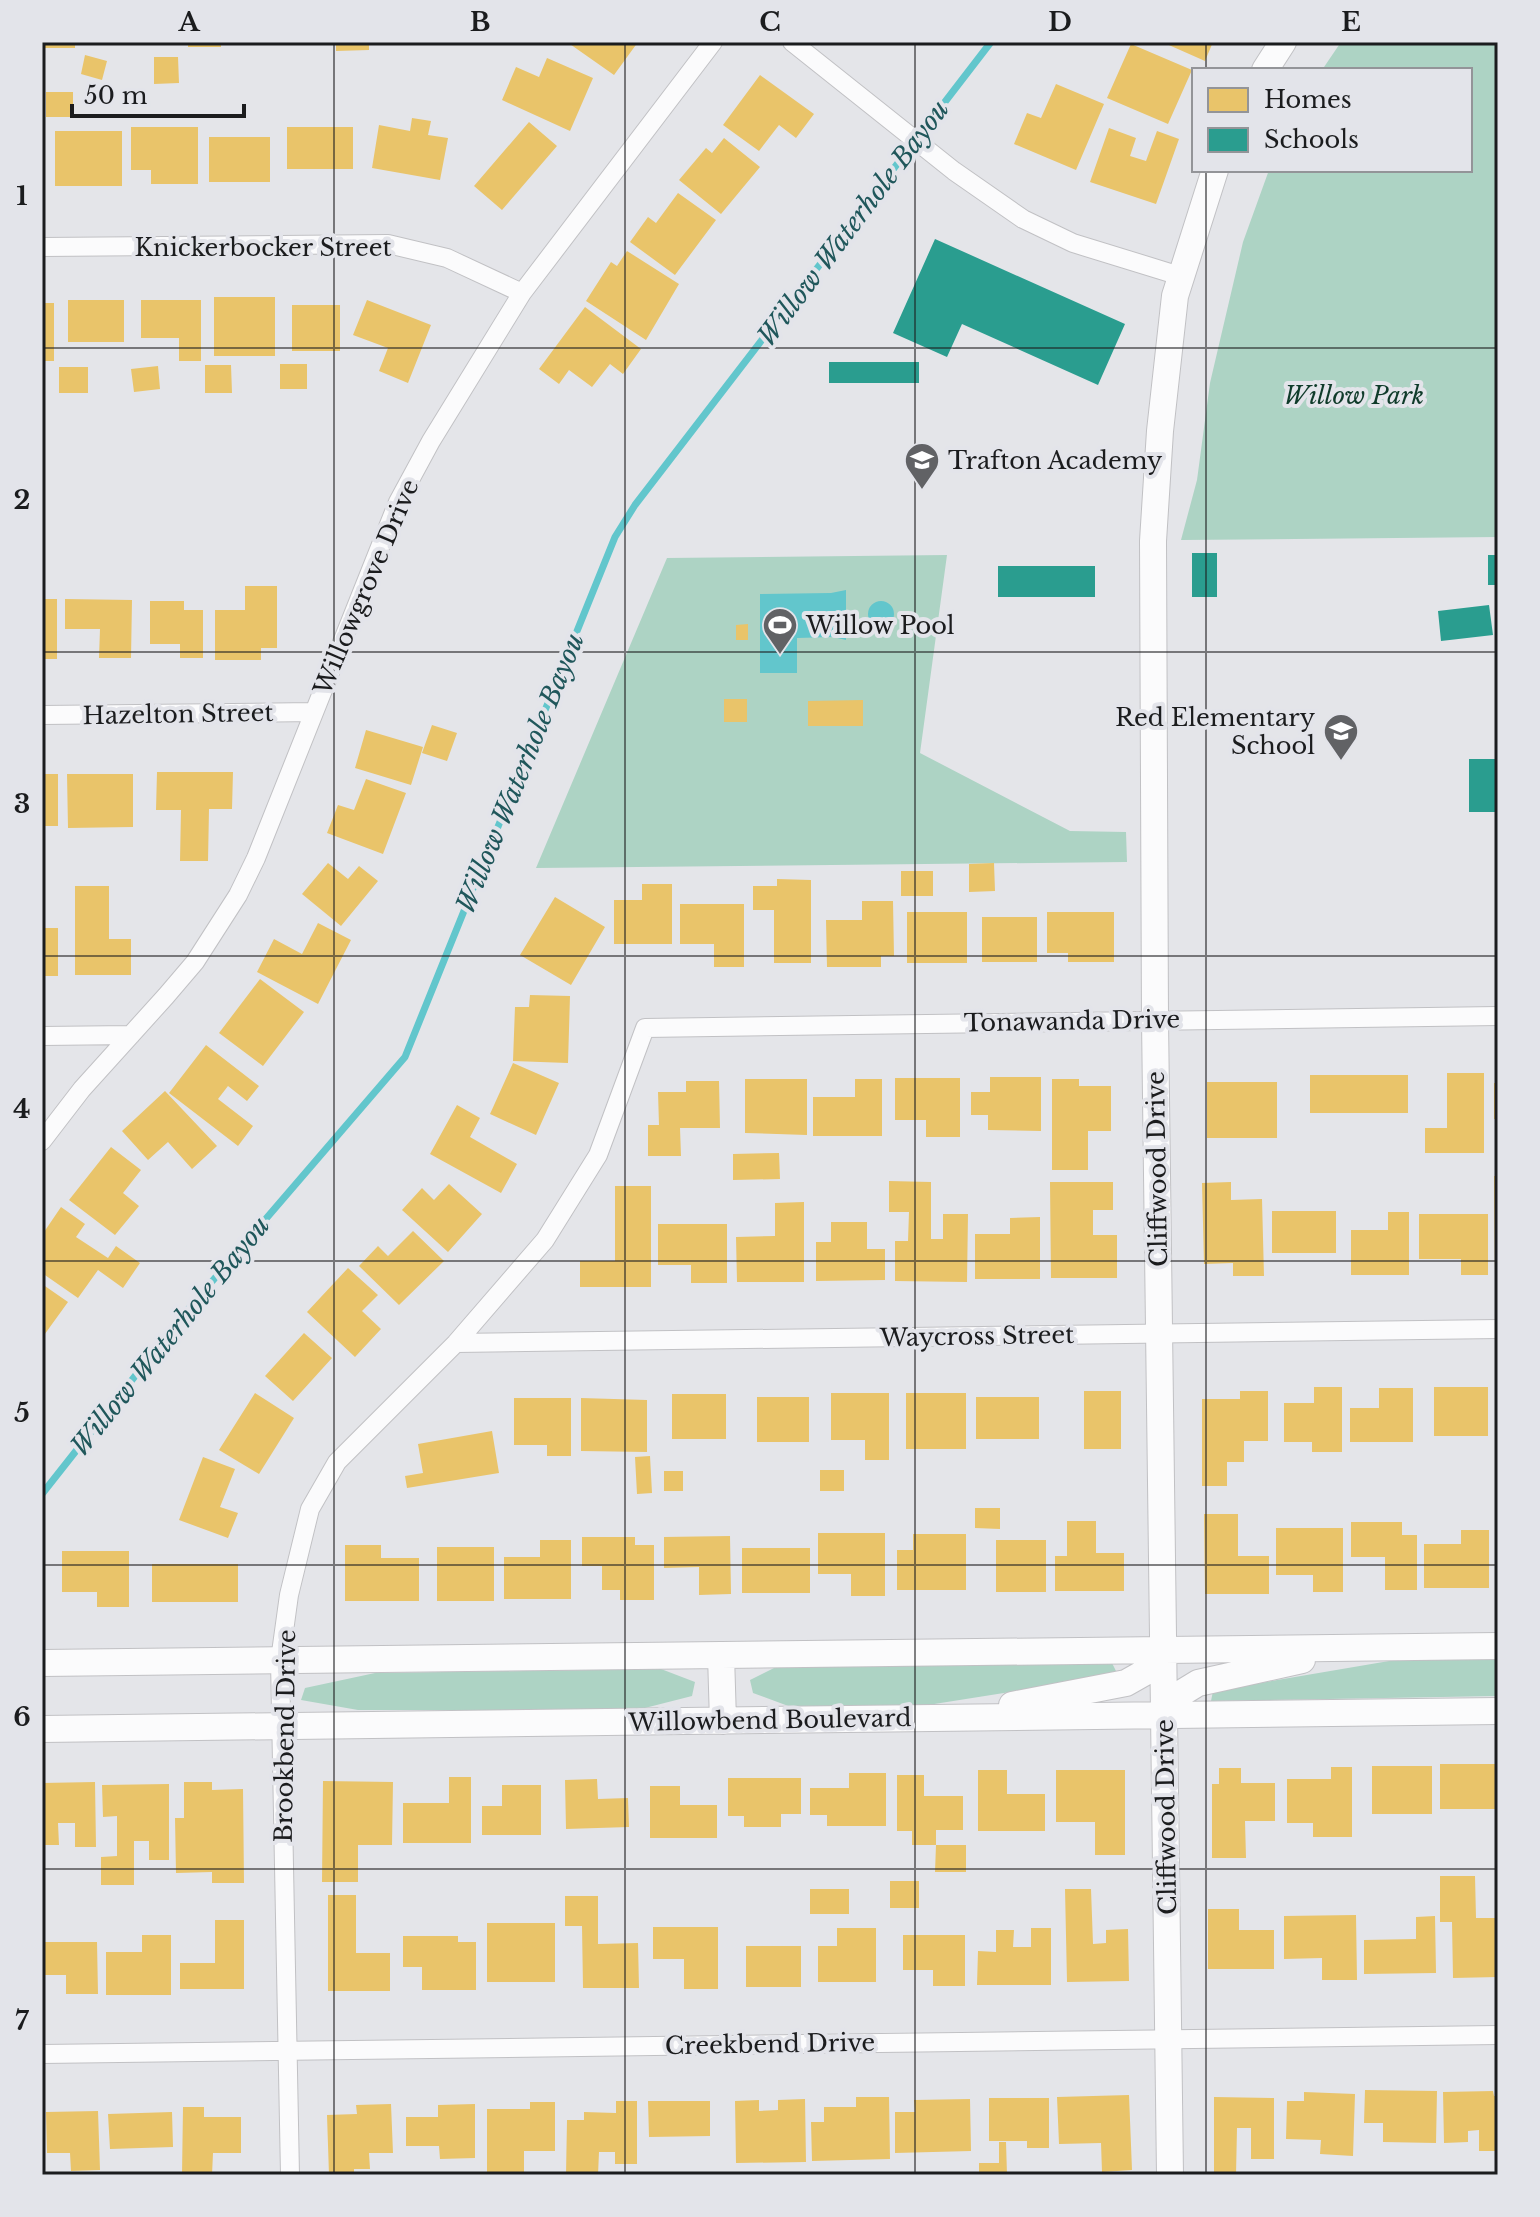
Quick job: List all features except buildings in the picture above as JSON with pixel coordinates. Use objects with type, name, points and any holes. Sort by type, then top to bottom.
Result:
[{"type":"main road","points":[[1266,68],[1283,42]]},
{"type":"main road","name":"Cliffwood Drive","points":[[1170,2175],[1155,1020],[1153,541],[1165,375],[1180,276],[1214,172]]},
{"type":"main road","points":[[42,1663],[1498,1646]]},
{"type":"main road","points":[[1165,1715],[1175,1697],[1198,1683],[1356,1648]]},
{"type":"main road","points":[[946,1718],[1126,1683],[1149,1670],[1164,1650]]},
{"type":"main road","points":[[721,1655],[723,1721]]},
{"type":"main road","name":"Willowbend Boulevard","points":[[42,1729],[1498,1711]]},
{"type":"street","name":"Willowgrove Drive","points":[[42,1141],[82,1089],[195,962],[238,895],[256,858],[398,502],[431,441],[522,293],[713,42]]},
{"type":"street","points":[[792,42],[954,171],[1023,219],[1073,243],[1180,276]]},
{"type":"street","name":"Knickerbocker Street","points":[[42,247],[388,244],[447,258],[522,293]]},
{"type":"street","name":"Hazelton Street","points":[[42,715],[314,712]]},
{"type":"street","name":"Tonawanda Drive","points":[[645,1028],[1498,1016]]},
{"type":"street","name":"Brookbend Drive","points":[[290,2175],[280,1660],[289,1595],[310,1509],[337,1462],[456,1343],[545,1240],[598,1155],[645,1028]]},
{"type":"street","points":[[42,1036],[131,1035]]},
{"type":"street","name":"Waycross Street","points":[[456,1343],[1498,1329]]},
{"type":"street","name":"Creekbend Drive","points":[[42,2054],[1498,2035]]},
{"type":"green space","name":"Willow Park","points":[[1341,42],[1498,42],[1498,537],[1181,540],[1197,480],[1210,383],[1243,242],[1268,172],[1472,172],[1472,68],[1323,68]]},
{"type":"green space","name":"Willow Pool","points":[[947,555],[920,753],[1070,831],[1126,832],[1127,862],[536,868],[667,558]]},
{"type":"green space","points":[[1498,1658],[1498,1696],[1211,1701],[1213,1691],[1395,1660]]},
{"type":"green space","points":[[1112,1663],[1118,1675],[928,1705],[791,1707],[753,1693],[750,1680],[774,1668],[810,1666]]},
{"type":"green space","points":[[661,1669],[695,1682],[692,1696],[637,1710],[358,1710],[301,1700],[305,1688],[375,1673]]},
{"type":"water","points":[[846,590],[846,640],[833,637],[797,638],[797,673],[760,673],[760,594]]},
{"type":"water","points":[[881,601],[890,605],[894,614],[890,623],[881,627],[872,623],[868,614],[872,605]]},
{"type":"waterway","name":"Willow Waterhole Bayou","points":[[42,1494],[184,1314],[405,1057],[615,537],[635,505],[991,42]]},
{"type":"place","name":"Trafton Academy","points":[[922,491]]},
{"type":"place","name":"Willow Pool","points":[[780,656]]},
{"type":"place","name":"Red Elementary School","points":[[1341,762]]}]
